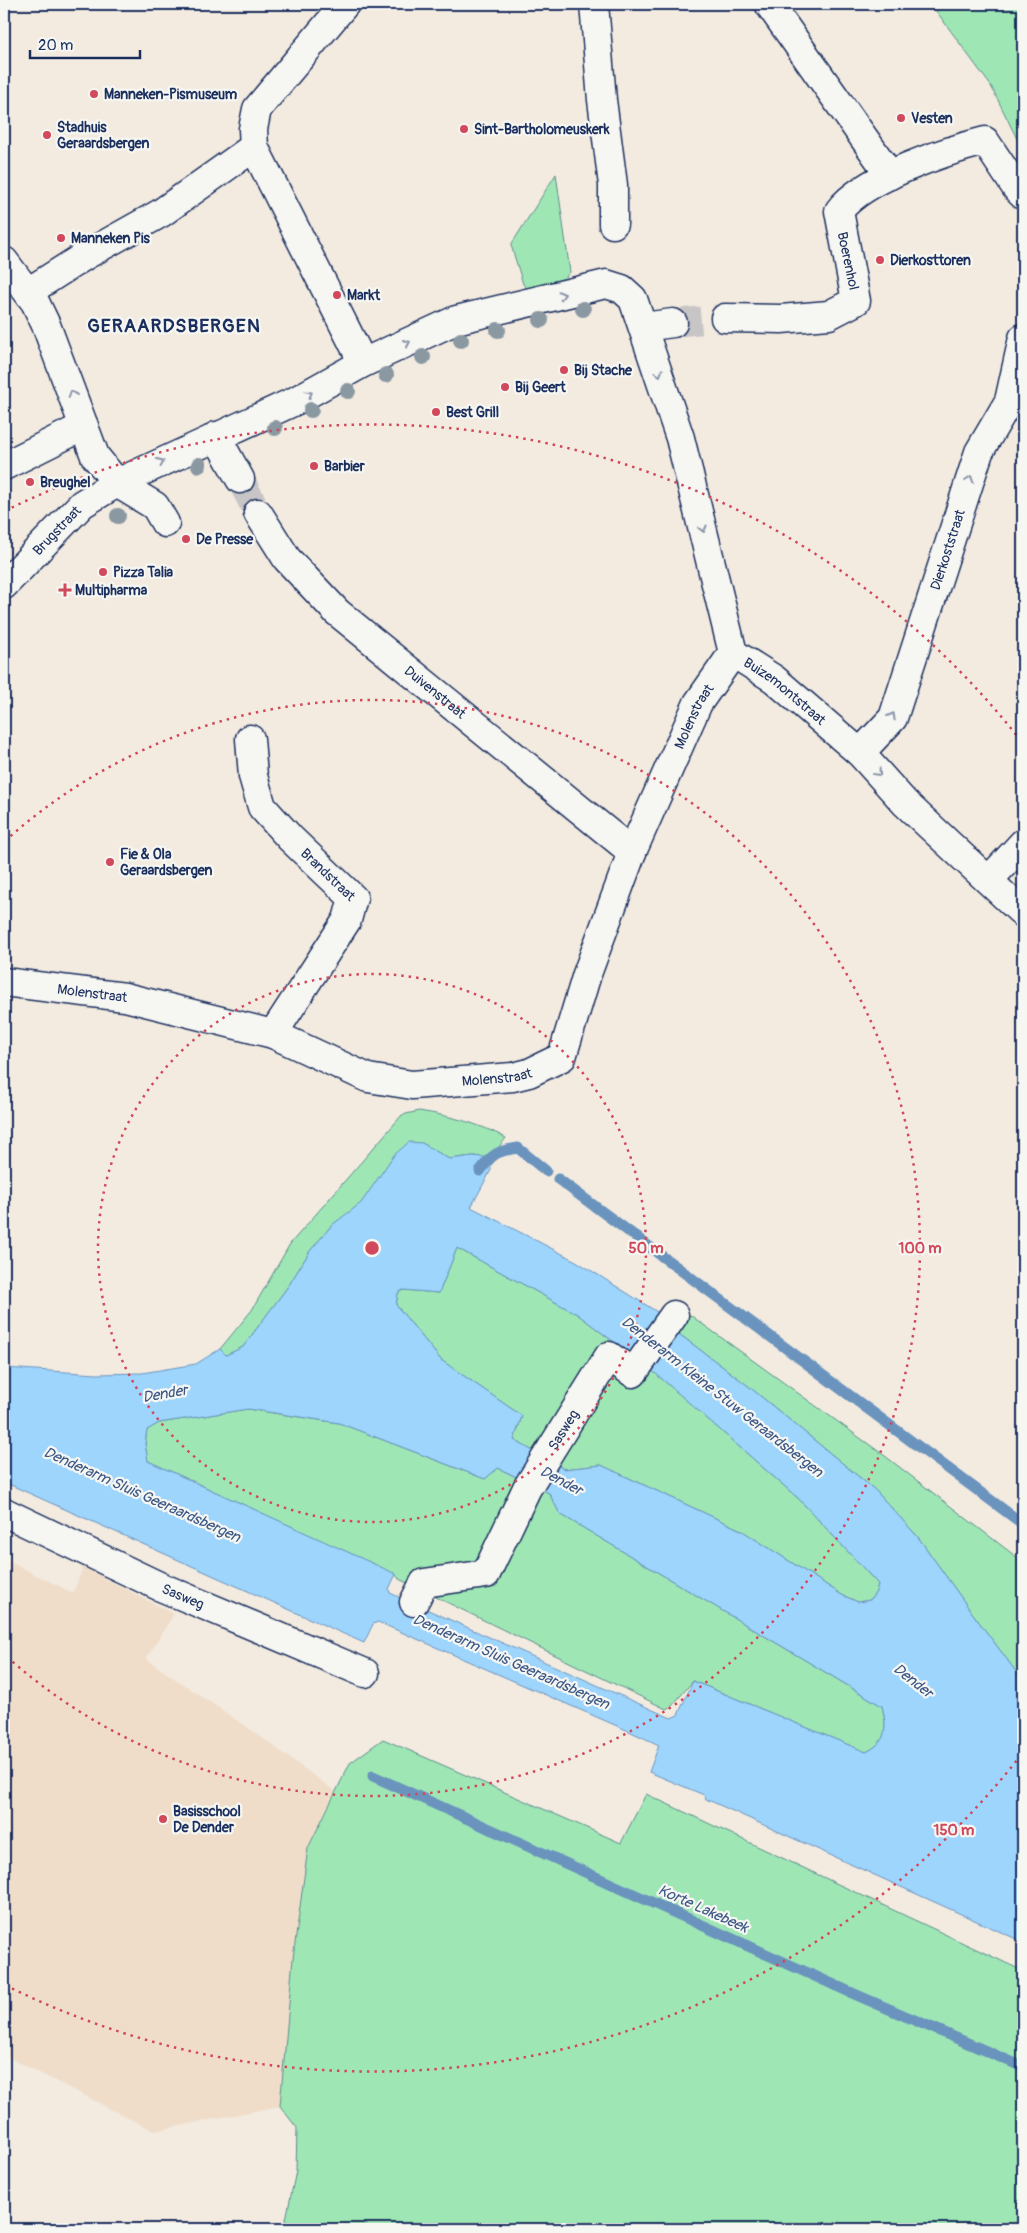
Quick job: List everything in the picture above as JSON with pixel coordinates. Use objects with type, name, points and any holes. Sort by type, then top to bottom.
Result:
[{"type":"street","points":[[345,4],[257,109],[254,147],[363,363]]},
{"type":"street","points":[[594,4],[602,100],[613,185],[613,224]]},
{"type":"street","points":[[769,4],[890,175],[934,156],[985,141],[1017,189],[1023,194]]},
{"type":"street","points":[[28,292],[86,255],[161,213],[254,147]]},
{"type":"street","name":"Boerenhol","points":[[725,318],[781,319],[829,314],[856,301],[839,211],[850,199],[890,175]]},
{"type":"street","points":[[4,261],[35,302],[46,325],[95,456],[117,483],[155,506],[165,523]]},
{"type":"street","points":[[117,483],[295,401],[363,363],[456,320],[606,284],[622,289],[632,299],[641,321],[673,323]]},
{"type":"street","name":"Buizemontstraat","points":[[641,321],[680,438],[732,654],[774,679],[860,753],[906,803],[1023,913]]},
{"type":"street","name":"Dierkoststraat","points":[[860,753],[893,718],[979,452],[1009,402],[1023,338]]},
{"type":"street","points":[[4,466],[84,426]]},
{"type":"street","points":[[216,436],[240,479]]},
{"type":"street","name":"Brugstraat","points":[[4,585],[82,504],[117,483]]},
{"type":"street","name":"Duivenstraat","points":[[258,512],[287,559],[337,612],[632,852]]},
{"type":"street","name":"Molenstraat","points":[[4,982],[125,997],[273,1034],[368,1078],[412,1085],[513,1077],[529,1073],[562,1057],[587,974],[632,852],[698,703],[732,654]]},
{"type":"street","name":"Brandstraat","points":[[250,739],[253,776],[262,807],[290,838],[353,898],[347,920],[273,1034]]},
{"type":"street","points":[[989,880],[1023,843]]},
{"type":"street","name":"Sasweg","points":[[414,1602],[424,1582],[486,1574],[527,1488],[609,1356],[633,1373],[674,1315]]},
{"type":"street","name":"Sasweg","points":[[4,1512],[161,1587],[365,1674]]},
{"type":"shaded area","name":"Basisschool De Dender","points":[[4,1559],[73,1593],[83,1567],[174,1614],[146,1659],[250,1729],[335,1791],[308,1848],[293,1958],[280,2106],[154,2131],[4,2055]]},
{"type":"green space","points":[[931,4],[1023,4],[1023,151],[991,86]]},
{"type":"green space","points":[[556,174],[570,272],[565,278],[527,289],[523,284],[511,245]]},
{"type":"green space","points":[[419,1111],[464,1121],[506,1138],[490,1158],[473,1156],[449,1159],[422,1143],[394,1155],[361,1204],[332,1225],[310,1251],[289,1285],[243,1347],[226,1355],[220,1349],[252,1310],[290,1244],[402,1115]]},
{"type":"green space","points":[[457,1248],[577,1314],[655,1373],[799,1499],[878,1584],[876,1592],[870,1600],[858,1602],[842,1595],[741,1530],[601,1465],[564,1469],[514,1440],[522,1416],[441,1360],[396,1305],[398,1293],[403,1290],[439,1293]]},
{"type":"green space","points":[[690,1315],[885,1456],[1023,1562],[1023,1681],[918,1537],[875,1490],[747,1385],[675,1331]]},
{"type":"green space","points":[[247,1409],[339,1423],[485,1479],[498,1468],[549,1493],[560,1514],[882,1706],[885,1727],[882,1739],[866,1752],[693,1681],[672,1706],[666,1709],[399,1579],[395,1574],[148,1461],[145,1444],[147,1430],[159,1423]]},
{"type":"green space","points":[[383,1739],[621,1843],[646,1794],[1023,1971],[1023,2229],[284,2229],[296,2171],[297,2128],[280,2106],[293,1958],[308,1848],[350,1763]]},
{"type":"water","points":[[409,1142],[422,1143],[449,1159],[473,1156],[490,1158],[491,1170],[471,1207],[576,1261],[662,1315],[675,1331],[747,1385],[875,1490],[918,1537],[1023,1681],[1023,1942],[706,1799],[704,1795],[649,1772],[659,1745],[631,1732],[378,1622],[373,1624],[364,1643],[4,1482],[4,1368],[97,1374],[142,1373],[196,1364],[220,1349],[226,1355],[243,1347],[289,1285],[310,1251],[332,1225],[361,1203],[394,1155]],"holes":[[[457,1248],[577,1314],[655,1373],[799,1499],[878,1584],[876,1592],[870,1600],[858,1602],[842,1595],[741,1530],[601,1465],[564,1469],[514,1440],[522,1416],[441,1360],[396,1305],[398,1293],[403,1290],[439,1293]],[[248,1409],[339,1423],[485,1479],[498,1468],[549,1493],[560,1514],[882,1706],[885,1721],[882,1739],[866,1752],[693,1681],[678,1715],[671,1718],[390,1593],[389,1589],[396,1574],[148,1461],[145,1444],[147,1430],[159,1423]]]},
{"type":"waterway","points":[[480,1171],[488,1160],[496,1154],[518,1148],[546,1171]]},
{"type":"waterway","points":[[558,1179],[1023,1524]]},
{"type":"waterway","name":"Korte Lakebeek","points":[[373,1776],[852,1993],[1023,2067]]},
{"type":"tunnel","points":[[673,323],[725,318]]},
{"type":"tunnel","points":[[240,479],[258,513]]},
{"type":"place","name":"Manneken-Pismuseum","points":[[94,94]]},
{"type":"place","name":"Vesten","points":[[901,118]]},
{"type":"place","name":"Sint-Bartholomeuskerk","points":[[464,129]]},
{"type":"place","name":"Stadhuis Geraardsbergen","points":[[47,135]]},
{"type":"place","name":"Manneken Pis","points":[[61,238]]},
{"type":"place","name":"Dierkosttoren","points":[[880,260]]},
{"type":"place","name":"Markt","points":[[337,295]]},
{"type":"place","name":"Bij Stache","points":[[564,370]]},
{"type":"place","name":"Bij Geert","points":[[505,387]]},
{"type":"place","name":"Best Grill","points":[[436,412]]},
{"type":"place","name":"Barbier","points":[[314,466]]},
{"type":"place","name":"Breughel","points":[[30,482]]},
{"type":"place","name":"De Presse","points":[[186,539]]},
{"type":"place","name":"Pizza Talia","points":[[103,572]]},
{"type":"place","name":"Multipharma","points":[[65,590]]},
{"type":"place","name":"Fie & Ola Geraardsbergen","points":[[110,862]]},
{"type":"place","name":"Basisschool De Dender","points":[[163,1819]]},
{"type":"district","name":"GERAARDSBERGEN","points":[[174,326]]},
{"type":"water label","name":"Dender","points":[[165,1394]]},
{"type":"water label","name":"Denderarm Kleine Stuw Geraardsbergen","points":[[722,1397]]},
{"type":"water label","name":"Dender","points":[[561,1481]]},
{"type":"water label","name":"Denderarm Sluis Geeraardsbergen","points":[[142,1495]]},
{"type":"water label","name":"Denderarm Sluis Geeraardsbergen","points":[[511,1662]]},
{"type":"water label","name":"Dender","points":[[913,1681]]}]
